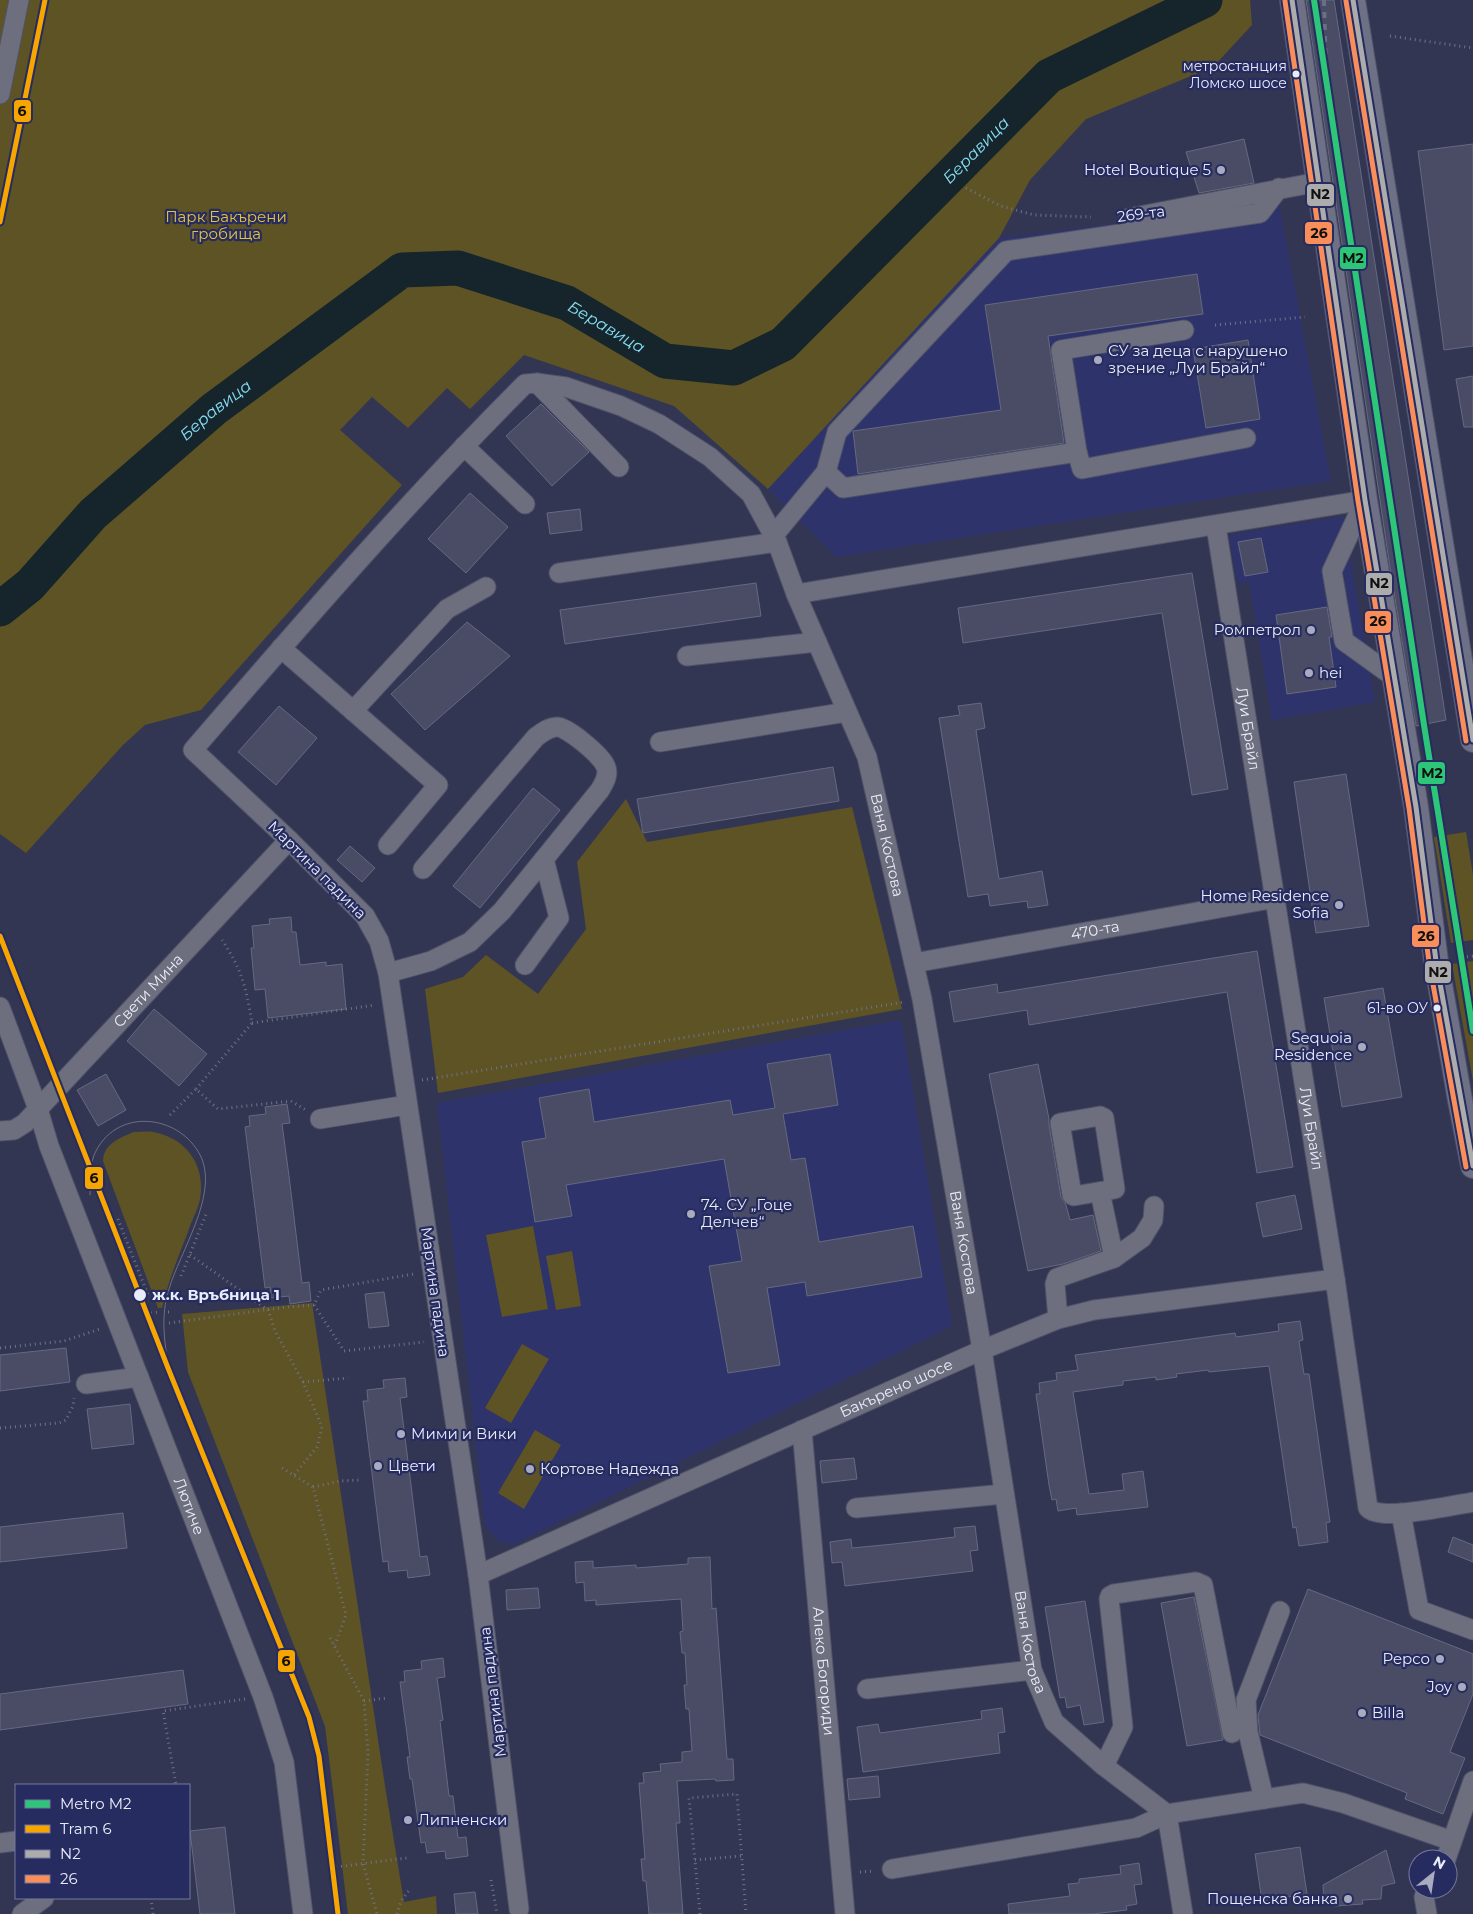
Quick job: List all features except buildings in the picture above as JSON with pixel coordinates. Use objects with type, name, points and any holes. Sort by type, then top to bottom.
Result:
[{"type":"main road","points":[[1292,0],[1365,500],[1416,807],[1436,961],[1473,1166]]},
{"type":"main road","points":[[1353,0],[1473,740]]},
{"type":"street","points":[[0,94],[19,0]]},
{"type":"street","name":"269-та","points":[[1129,218],[1318,182]]},
{"type":"street","points":[[559,574],[775,538],[826,472],[837,432],[1006,251],[1260,213],[1280,188]]},
{"type":"street","points":[[1184,330],[1061,350],[1077,452],[1082,469],[1246,438]]},
{"type":"street","points":[[388,845],[438,785],[281,648],[464,446],[525,384],[537,383],[619,467]]},
{"type":"street","name":"Ваня Костова","points":[[537,383],[566,387],[621,406],[659,424],[710,457],[751,494],[775,538],[796,594],[867,757],[914,962],[982,1350],[1032,1670],[1054,1722],[1104,1766],[1167,1814]]},
{"type":"street","points":[[464,446],[525,504]]},
{"type":"street","points":[[826,472],[843,488],[1077,452]]},
{"type":"street","points":[[796,594],[1365,500]]},
{"type":"street","points":[[1365,500],[1332,570],[1344,641],[1394,677]]},
{"type":"street","name":"Луи Брайл","points":[[1216,526],[1335,1279],[1368,1508],[1371,1512],[1377,1514],[1401,1514],[1473,1502]]},
{"type":"street","points":[[353,711],[447,609],[486,587]]},
{"type":"street","points":[[687,656],[817,642]]},
{"type":"street","name":"Мартина падина","points":[[281,648],[193,750],[289,840],[365,916],[379,941],[388,974],[478,1575],[519,1909]]},
{"type":"street","points":[[660,742],[848,712]]},
{"type":"street","points":[[388,974],[431,961],[470,942],[502,911],[600,790],[607,778],[606,766],[598,756],[571,733],[558,727],[546,730],[536,737],[423,869]]},
{"type":"street","name":"Свети Мина","points":[[0,1131],[14,1130],[38,1109],[289,840]]},
{"type":"street","points":[[525,965],[559,918],[544,859]]},
{"type":"street","name":"470-та","points":[[914,962],[1275,898]]},
{"type":"street","name":"Лютиче","points":[[0,1007],[38,1109],[49,1146],[263,1696],[284,1762],[303,1914]]},
{"type":"street","points":[[320,1119],[407,1105]]},
{"type":"street","points":[[1100,1192],[1114,1258]]},
{"type":"street","points":[[1058,1319],[1055,1284],[1057,1278],[1114,1258],[1142,1238],[1152,1220],[1154,1206]]},
{"type":"street","name":"Бакърено шосе","points":[[478,1575],[982,1350],[1058,1319],[1094,1310],[1335,1279]]},
{"type":"street","points":[[86,1384],[139,1377]]},
{"type":"street","name":"Алеко Богориди","points":[[802,1430],[845,1914]]},
{"type":"street","points":[[856,1508],[1004,1494]]},
{"type":"street","points":[[1401,1514],[1419,1610],[1473,1630]]},
{"type":"street","points":[[1104,1766],[1123,1727],[1109,1599],[1114,1594],[1196,1582],[1203,1585],[1232,1733]]},
{"type":"street","points":[[1264,1799],[1248,1732],[1246,1700],[1280,1611]]},
{"type":"street","points":[[867,1689],[1032,1670]]},
{"type":"street","points":[[1449,1849],[1473,1781]]},
{"type":"street","points":[[892,1870],[1136,1828],[1167,1814],[1303,1793],[1344,1803],[1452,1841]]},
{"type":"street","points":[[1167,1814],[1183,1914]]},
{"type":"street","points":[[0,1843],[15,1841]]},
{"type":"street","points":[[22,1914],[43,1899]]},
{"type":"street","points":[[1424,1899],[1427,1914]]},
{"type":"path","points":[[1390,36],[1473,48]]},
{"type":"path","points":[[966,188],[1001,206],[1034,215],[1094,218]]},
{"type":"path","points":[[1215,325],[1305,317]]},
{"type":"path","points":[[211,923],[235,959],[247,989],[252,1023]]},
{"type":"path","points":[[1455,958],[1473,956]]},
{"type":"path","points":[[404,1083],[922,999]]},
{"type":"path","points":[[170,1115],[196,1089],[252,1023],[392,1003]]},
{"type":"path","points":[[196,1089],[218,1110],[290,1101],[320,1119]]},
{"type":"path","points":[[181,1276],[207,1212]]},
{"type":"path","points":[[118,1219],[148,1295]]},
{"type":"path","points":[[190,1254],[268,1310],[275,1331],[303,1382],[322,1427],[317,1447],[294,1475]]},
{"type":"path","points":[[314,1305],[321,1290],[432,1271]]},
{"type":"path","points":[[169,1323],[314,1305]]},
{"type":"path","points":[[314,1305],[344,1351],[442,1340]]},
{"type":"path","points":[[151,1313],[159,1312]]},
{"type":"path","points":[[0,1348],[64,1341],[105,1327]]},
{"type":"path","points":[[303,1382],[348,1378]]},
{"type":"path","points":[[0,1428],[59,1423],[66,1420],[73,1406],[75,1392],[79,1386],[86,1384]]},
{"type":"path","points":[[282,1468],[313,1487],[346,1615],[334,1646]]},
{"type":"path","points":[[313,1487],[340,1481],[360,1480]]},
{"type":"path","points":[[330,1638],[364,1701],[368,1754],[363,1863],[377,1914]]},
{"type":"path","points":[[176,1784],[164,1711],[263,1696]]},
{"type":"path","points":[[364,1701],[387,1698]]},
{"type":"path","points":[[700,1914],[690,1798],[738,1794],[746,1914]]},
{"type":"path","points":[[695,1860],[742,1856]]},
{"type":"path","points":[[336,1867],[407,1858]]},
{"type":"path","points":[[841,1874],[892,1870]]},
{"type":"path","points":[[491,1880],[497,1914]]},
{"type":"path","points":[[396,1914],[400,1901],[410,1889]]},
{"type":"path","points":[[151,1899],[153,1914]]},
{"type":"shaded area","name":"СУ за деца с нарушено зрение „Луи Брайл“","points":[[1279,203],[1331,481],[836,557],[768,489],[999,238]]},
{"type":"shaded area","points":[[1343,516],[1375,702],[1272,720],[1249,582],[1238,584],[1229,535]]},
{"type":"shaded area","name":"74. СУ „Гоце Делчев“","points":[[901,1020],[952,1326],[515,1544],[499,1542],[485,1526],[437,1103]]},
{"type":"green space","name":"Парк Бакърени гробища","points":[[0,0],[1250,0],[1252,25],[1213,67],[1086,119],[1030,180],[999,238],[768,489],[674,406],[524,355],[470,409],[447,388],[408,428],[372,397],[340,430],[402,485],[201,710],[145,725],[123,745],[26,853],[0,834]]},
{"type":"green space","points":[[626,799],[647,842],[852,807],[902,1009],[438,1093],[425,989],[463,977],[486,955],[538,994],[586,929],[577,862]]},
{"type":"green space","points":[[1466,832],[1473,875],[1473,940],[1451,943],[1434,837]]},
{"type":"green space","points":[[1473,961],[1473,1081],[1452,964]]},
{"type":"green space","points":[[134,1132],[153,1132],[176,1140],[192,1155],[200,1175],[199,1203],[167,1289],[162,1308],[158,1308],[103,1161],[106,1150],[110,1145]]},
{"type":"green space","points":[[533,1226],[548,1309],[502,1317],[486,1235]]},
{"type":"green space","points":[[572,1251],[581,1306],[556,1310],[546,1256]]},
{"type":"green space","points":[[312,1303],[404,1902],[436,1896],[437,1914],[348,1914],[325,1726],[188,1372],[182,1314]]},
{"type":"green space","points":[[522,1344],[549,1359],[511,1423],[485,1408]]},
{"type":"green space","name":"Кортове Надежда","points":[[535,1430],[561,1445],[524,1509],[498,1493]]},
{"type":"waterway","name":"Беравица","points":[[0,609],[30,585],[93,514],[214,409],[402,270],[458,268],[567,303],[665,361],[734,368],[783,344],[1049,76],[1205,0]]},
{"type":"tram line","name":"6","points":[[0,222],[45,0]]},
{"type":"tram line","name":"6","points":[[0,936],[168,1368],[309,1717],[319,1756],[338,1914]]},
{"type":"tram line","points":[[90,1195],[91,1167],[96,1151],[106,1137],[120,1127],[135,1122],[151,1122],[166,1125],[181,1133],[193,1144],[202,1159],[205,1174],[205,1190],[201,1207],[174,1274],[166,1300],[164,1329],[168,1368]]},
{"type":"railway","points":[[1324,0],[1326,75]]},
{"type":"metro line","name":"M2","points":[[1314,0],[1424,725],[1473,1031]]},
{"type":"transit line","name":"N2","points":[[1292,0],[1365,500],[1416,807],[1436,961],[1473,1166]]},
{"type":"transit line","name":"N2","points":[[1353,0],[1473,740]]},
{"type":"transit line","name":"26","points":[[1285,1],[1358,501],[1409,808],[1429,962],[1466,1167]]},
{"type":"transit line","name":"26","points":[[1346,1],[1466,741]]},
{"type":"place","name":"метростанция Ломско шосе","points":[[1296,74]]},
{"type":"place","name":"Hotel Boutique 5","points":[[1221,170]]},
{"type":"place","name":"СУ за деца с нарушено зрение „Луи Брайл“","points":[[1098,360]]},
{"type":"place","name":"Ромпетрол","points":[[1311,630]]},
{"type":"place","name":"hei","points":[[1309,673]]},
{"type":"place","name":"Home Residence Sofia","points":[[1339,905]]},
{"type":"place","name":"61-во ОУ","points":[[1437,1008]]},
{"type":"place","name":"Sequoia Residence","points":[[1362,1047]]},
{"type":"place","name":"74. СУ „Гоце Делчев“","points":[[691,1214]]},
{"type":"place","name":"ж.к. Връбница 1","points":[[140,1295]]},
{"type":"place","name":"Мими и Вики","points":[[401,1434]]},
{"type":"place","name":"Цвети","points":[[378,1466]]},
{"type":"place","name":"Кортове Надежда","points":[[530,1469]]},
{"type":"place","name":"Pepco","points":[[1440,1659]]},
{"type":"place","name":"Joy","points":[[1462,1687]]},
{"type":"place","name":"Billa","points":[[1362,1713]]},
{"type":"place","name":"Липненски","points":[[408,1820]]},
{"type":"place","name":"Пощенска банка","points":[[1348,1899]]}]
